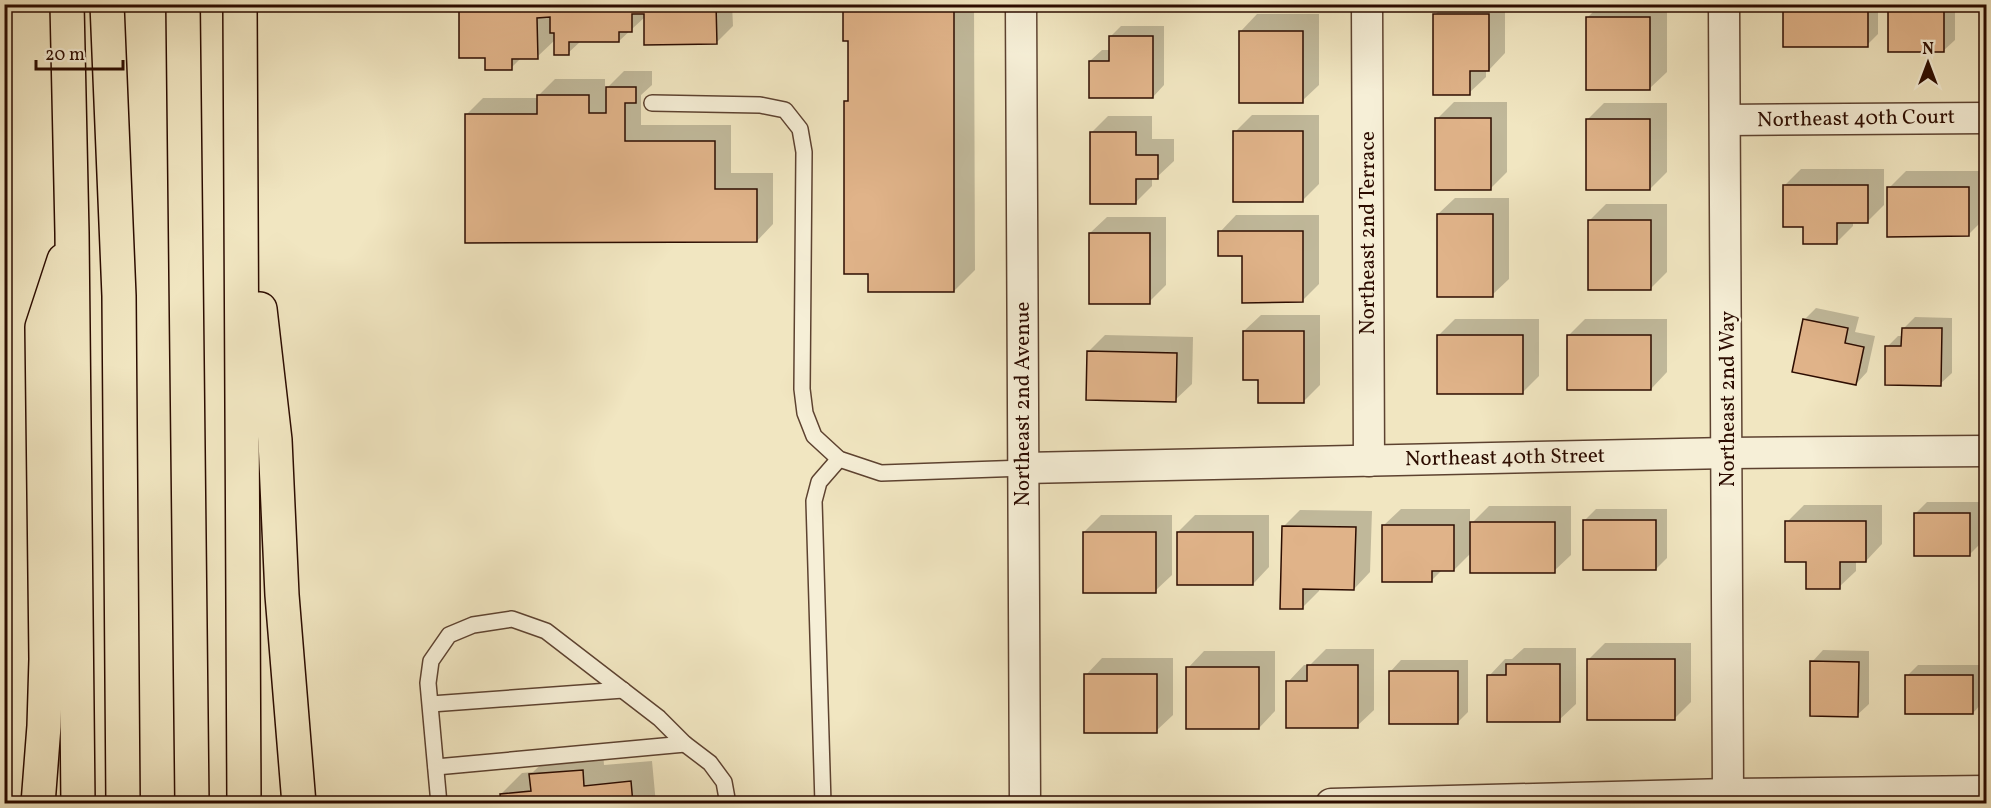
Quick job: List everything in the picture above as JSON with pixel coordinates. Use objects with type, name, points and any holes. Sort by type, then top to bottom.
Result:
[{"type":"highway","points":[[67,4],[72,233],[78,804]]},
{"type":"highway","points":[[107,4],[119,296],[123,804]]},
{"type":"highway","points":[[119,296],[124,153],[123,4]]},
{"type":"highway","points":[[183,4],[192,804]]},
{"type":"highway","points":[[240,4],[244,804]]},
{"type":"highway","points":[[240,114],[275,440],[282,595],[299,804]]},
{"type":"highway","points":[[38,804],[46,659],[42,327],[72,233]]},
{"type":"street","name":"Northeast 2nd Avenue","points":[[1021,4],[1024,804]]},
{"type":"street","name":"Northeast 2nd Terrace","points":[[1367,4],[1369,461]]},
{"type":"street","name":"Northeast 2nd Way","points":[[1724,4],[1728,794]]},
{"type":"street","name":"Northeast 40th Court","points":[[1726,120],[1986,118]]},
{"type":"street","name":"Northeast 40th Street","points":[[1024,468],[1728,453],[1986,451]]},
{"type":"street","points":[[1331,804],[1728,794],[1986,791]]},
{"type":"lane","points":[[652,103],[760,105],[785,110],[800,129],[804,153],[802,389],[805,413],[814,436],[839,459],[881,473],[1024,468]]},
{"type":"lane","points":[[823,804],[814,501],[819,482],[839,459]]},
{"type":"lane","points":[[439,804],[428,683],[431,661],[449,635],[472,625],[512,619],[546,631],[659,718],[685,744],[710,763],[724,782],[728,804]]},
{"type":"lane","points":[[430,704],[623,690]]},
{"type":"lane","points":[[436,767],[685,744]]},
{"type":"building","points":[[459,4],[716,4],[717,44],[644,45],[644,14],[632,14],[632,32],[619,32],[619,42],[569,42],[569,55],[554,55],[554,33],[550,33],[550,17],[537,18],[538,59],[512,59],[512,70],[485,70],[485,58],[459,58]]},
{"type":"building","points":[[843,4],[954,4],[954,292],[868,292],[868,274],[844,274],[844,101],[848,101],[848,41],[843,41]]},
{"type":"building","points":[[1906,4],[1944,4],[1944,52],[1888,52],[1888,11],[1906,11]]},
{"type":"building","points":[[1783,6],[1868,6],[1868,47],[1783,47]]},
{"type":"building","points":[[1433,14],[1489,14],[1489,71],[1470,71],[1470,95],[1433,95]]},
{"type":"building","points":[[1586,17],[1650,17],[1650,90],[1586,90]]},
{"type":"building","points":[[1239,31],[1303,31],[1303,103],[1239,103]]},
{"type":"building","points":[[1109,36],[1153,36],[1153,98],[1089,98],[1089,61],[1109,61]]},
{"type":"building","points":[[606,87],[636,87],[636,103],[625,103],[625,141],[715,141],[715,189],[757,189],[757,242],[465,243],[465,114],[537,114],[537,95],[589,95],[589,113],[606,113]]},
{"type":"building","points":[[1435,118],[1491,118],[1491,190],[1435,190]]},
{"type":"building","points":[[1586,119],[1650,119],[1650,190],[1586,190]]},
{"type":"building","points":[[1233,131],[1303,131],[1303,202],[1233,202]]},
{"type":"building","points":[[1090,132],[1136,132],[1136,155],[1158,155],[1158,179],[1136,179],[1136,204],[1090,204]]},
{"type":"building","points":[[1783,185],[1868,185],[1868,223],[1837,223],[1837,244],[1803,244],[1803,227],[1783,227]]},
{"type":"building","points":[[1887,187],[1969,187],[1969,236],[1887,237]]},
{"type":"building","points":[[1437,214],[1493,214],[1493,297],[1437,297]]},
{"type":"building","points":[[1588,220],[1651,220],[1651,290],[1588,290]]},
{"type":"building","points":[[1218,231],[1303,231],[1303,302],[1242,303],[1242,256],[1218,256]]},
{"type":"building","points":[[1089,233],[1150,233],[1150,304],[1089,304]]},
{"type":"building","points":[[1803,319],[1848,328],[1845,343],[1864,347],[1856,385],[1792,372]]},
{"type":"building","points":[[1902,328],[1942,328],[1941,386],[1885,385],[1885,346],[1901,346]]},
{"type":"building","points":[[1243,331],[1304,331],[1304,403],[1258,403],[1258,380],[1243,380]]},
{"type":"building","points":[[1437,335],[1523,335],[1523,394],[1437,394]]},
{"type":"building","points":[[1567,335],[1651,335],[1651,390],[1567,390]]},
{"type":"building","points":[[1087,351],[1177,353],[1176,402],[1086,400]]},
{"type":"building","points":[[1914,513],[1970,513],[1970,556],[1914,556]]},
{"type":"building","points":[[1583,520],[1656,520],[1656,570],[1583,570]]},
{"type":"building","points":[[1785,521],[1866,521],[1866,562],[1840,562],[1840,589],[1806,589],[1806,562],[1785,562]]},
{"type":"building","points":[[1470,522],[1555,522],[1555,573],[1470,573]]},
{"type":"building","points":[[1382,525],[1454,525],[1454,571],[1432,571],[1432,582],[1382,582]]},
{"type":"building","points":[[1282,526],[1356,527],[1354,590],[1303,589],[1303,609],[1280,609]]},
{"type":"building","points":[[1083,532],[1156,532],[1156,593],[1083,593]]},
{"type":"building","points":[[1177,532],[1253,532],[1253,585],[1177,585]]},
{"type":"building","points":[[1587,659],[1675,659],[1675,720],[1587,720]]},
{"type":"building","points":[[1810,661],[1859,662],[1858,717],[1810,716]]},
{"type":"building","points":[[1506,664],[1560,664],[1560,722],[1487,722],[1487,675],[1506,675]]},
{"type":"building","points":[[1307,665],[1358,665],[1358,728],[1286,728],[1286,681],[1307,681]]},
{"type":"building","points":[[1186,667],[1259,667],[1259,729],[1186,729]]},
{"type":"building","points":[[1389,671],[1458,671],[1458,724],[1389,724]]},
{"type":"building","points":[[1084,674],[1157,674],[1157,733],[1084,733]]},
{"type":"building","points":[[1905,675],[1973,675],[1973,714],[1905,714]]},
{"type":"building","points":[[583,770],[584,786],[631,781],[633,804],[501,804],[500,794],[531,791],[529,774]]}]
